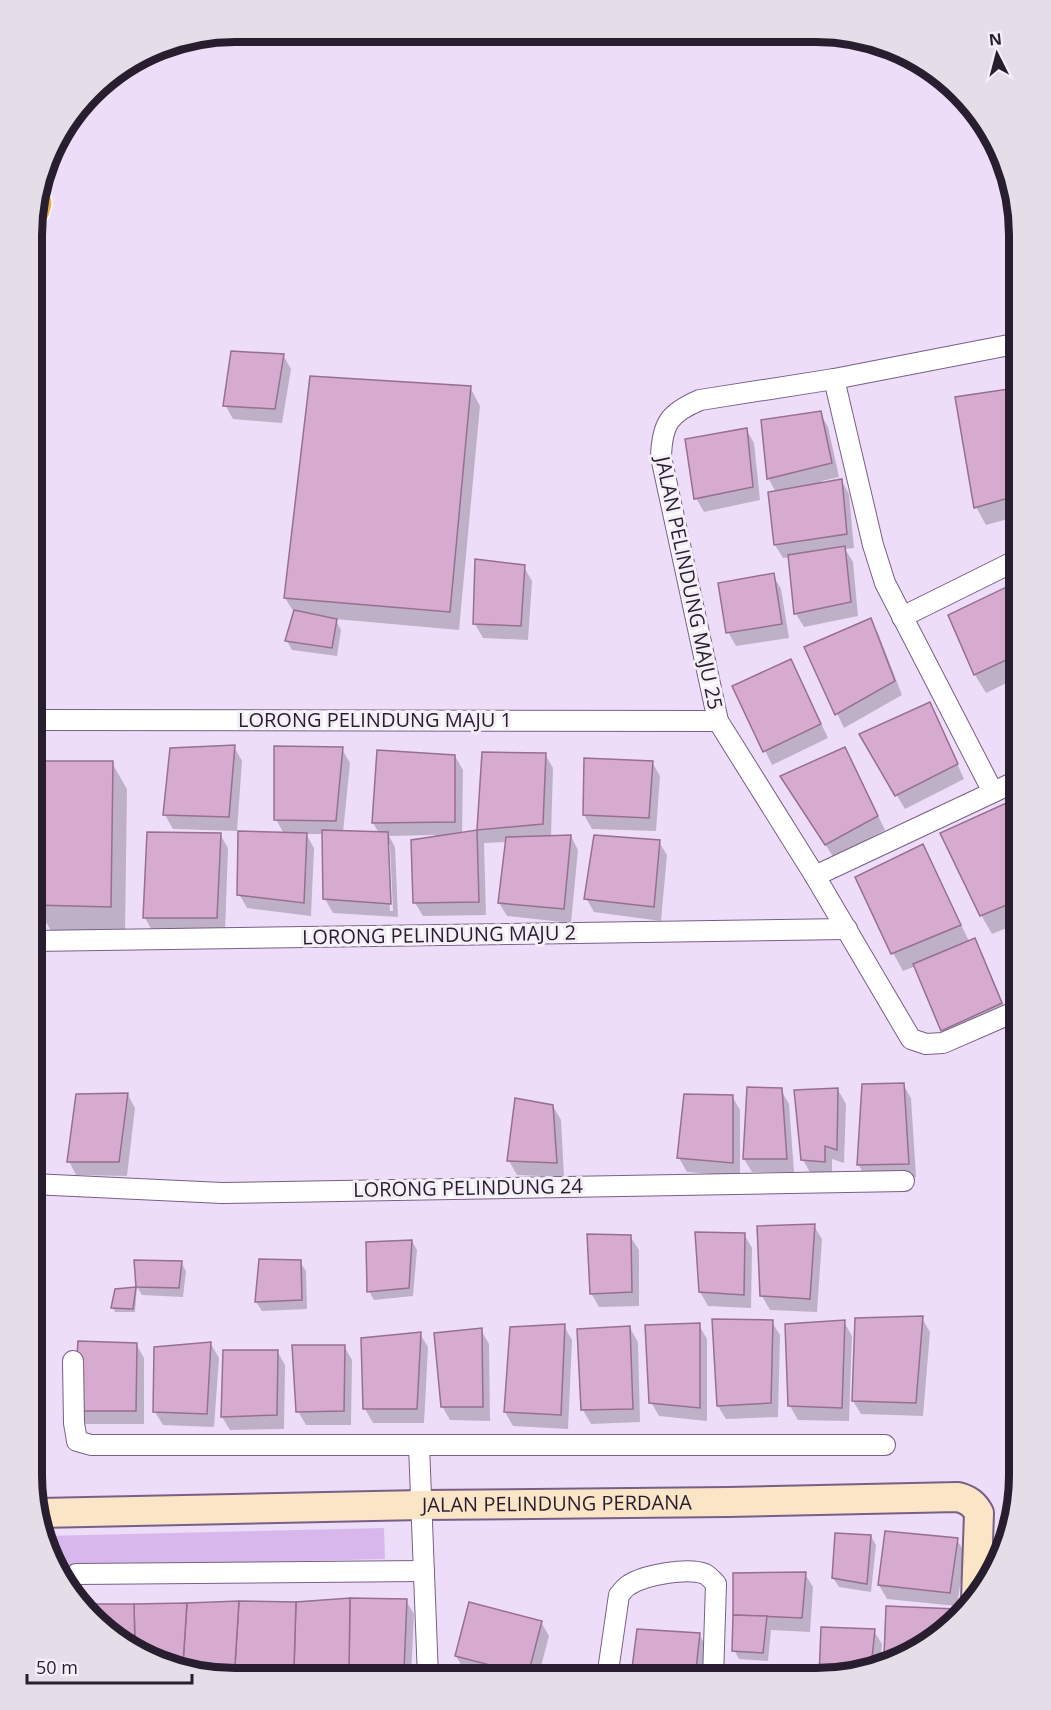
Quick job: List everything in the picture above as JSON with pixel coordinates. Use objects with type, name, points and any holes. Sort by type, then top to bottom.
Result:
[{"type":"street","name":"JALAN PELINDUNG MAJU 25","points":[[1009,345],[834,379],[700,400],[673,415],[665,426],[661,441],[661,457],[718,722],[815,876],[911,1038],[926,1044],[943,1043],[1009,1014]]},
{"type":"street","points":[[834,379],[873,545],[885,583],[993,792]]},
{"type":"street","points":[[902,617],[1009,564]]},
{"type":"street","name":"LORONG PELINDUNG MAJU 1","points":[[42,720],[718,722]]},
{"type":"street","points":[[815,876],[1009,785]]},
{"type":"street","name":"LORONG PELINDUNG MAJU 2","points":[[42,941],[847,929]]},
{"type":"street","name":"LORONG PELINDUNG 24","points":[[42,1184],[222,1193],[904,1181]]},
{"type":"street","points":[[73,1361],[75,1432],[77,1441],[91,1445],[885,1445]]},
{"type":"street","points":[[419,1445],[428,1668]]},
{"type":"street","name":"JALAN PELINDUNG PERDANA","points":[[46,1513],[958,1497],[968,1500],[979,1513],[977,1580]]},
{"type":"street","points":[[76,1574],[424,1571]]},
{"type":"street","points":[[609,1668],[619,1595],[628,1585],[643,1579],[687,1571],[706,1575],[716,1584],[712,1668]]},
{"type":"shaded area","points":[[384,1528],[385,1559],[66,1567],[52,1536]]},
{"type":"building","points":[[231,351],[284,354],[275,409],[223,406]]},
{"type":"building","points":[[310,376],[471,386],[450,612],[284,598]]},
{"type":"building","points":[[1009,389],[1009,498],[974,508],[955,397]]},
{"type":"building","points":[[821,411],[832,463],[767,479],[761,420]]},
{"type":"building","points":[[747,428],[753,487],[694,499],[685,439]]},
{"type":"building","points":[[842,479],[847,534],[774,545],[768,492]]},
{"type":"building","points":[[845,546],[851,602],[794,614],[788,555]]},
{"type":"building","points":[[475,559],[525,565],[521,626],[473,624]]},
{"type":"building","points":[[774,573],[782,624],[726,633],[718,583]]},
{"type":"building","points":[[1009,586],[1009,659],[974,675],[948,615]]},
{"type":"building","points":[[294,610],[337,619],[332,648],[285,641]]},
{"type":"building","points":[[871,618],[895,681],[835,715],[804,647]]},
{"type":"building","points":[[791,659],[821,724],[763,752],[732,686]]},
{"type":"building","points":[[930,702],[958,764],[895,796],[859,734]]},
{"type":"building","points":[[235,745],[229,817],[163,815],[170,748]]},
{"type":"building","points":[[274,746],[343,747],[336,821],[274,820]]},
{"type":"building","points":[[845,747],[878,816],[825,845],[780,776]]},
{"type":"building","points":[[377,750],[455,755],[455,822],[372,823]]},
{"type":"building","points":[[482,752],[546,753],[543,824],[477,830]]},
{"type":"building","points":[[584,758],[653,761],[649,818],[583,815]]},
{"type":"building","points":[[42,761],[113,761],[111,907],[42,905]]},
{"type":"building","points":[[1009,802],[1009,904],[980,916],[940,833]]},
{"type":"building","points":[[322,830],[388,832],[391,904],[323,899]]},
{"type":"building","points":[[477,830],[479,902],[413,903],[411,840]]},
{"type":"building","points":[[238,831],[307,833],[304,903],[237,895]]},
{"type":"building","points":[[147,832],[221,833],[217,918],[143,918]]},
{"type":"building","points":[[571,835],[564,909],[498,903],[506,837]]},
{"type":"building","points":[[594,835],[660,840],[654,907],[584,899]]},
{"type":"building","points":[[923,844],[961,925],[891,954],[855,877]]},
{"type":"building","points":[[975,938],[1002,1003],[941,1031],[913,964]]},
{"type":"building","points":[[904,1083],[909,1164],[857,1165],[862,1084]]},
{"type":"building","points":[[747,1087],[782,1088],[787,1159],[743,1159]]},
{"type":"building","points":[[838,1088],[837,1150],[825,1146],[825,1162],[801,1160],[794,1090]]},
{"type":"building","points":[[128,1093],[119,1162],[67,1162],[76,1094]]},
{"type":"building","points":[[684,1094],[733,1095],[733,1163],[677,1158]]},
{"type":"building","points":[[515,1098],[553,1105],[557,1163],[507,1161]]},
{"type":"building","points":[[815,1224],[810,1299],[760,1296],[757,1226]]},
{"type":"building","points":[[695,1232],[745,1233],[744,1295],[699,1292]]},
{"type":"building","points":[[587,1234],[631,1235],[632,1292],[590,1294]]},
{"type":"building","points":[[412,1240],[409,1288],[367,1292],[366,1242]]},
{"type":"building","points":[[259,1259],[301,1260],[302,1300],[255,1302]]},
{"type":"building","points":[[134,1260],[182,1261],[179,1288],[136,1287]]},
{"type":"building","points":[[136,1287],[133,1309],[111,1308],[115,1289]]},
{"type":"building","points":[[923,1316],[916,1403],[852,1401],[855,1318]]},
{"type":"building","points":[[712,1319],[773,1320],[771,1403],[717,1406]]},
{"type":"building","points":[[845,1320],[842,1408],[788,1406],[785,1324]]},
{"type":"building","points":[[700,1323],[700,1408],[649,1403],[645,1325]]},
{"type":"building","points":[[565,1324],[561,1415],[504,1412],[510,1327]]},
{"type":"building","points":[[630,1326],[633,1409],[581,1410],[577,1329]]},
{"type":"building","points":[[482,1328],[483,1407],[441,1407],[434,1333]]},
{"type":"building","points":[[421,1332],[417,1409],[363,1409],[361,1338]]},
{"type":"building","points":[[78,1341],[137,1343],[136,1411],[73,1411]]},
{"type":"building","points":[[211,1342],[207,1414],[153,1412],[154,1347]]},
{"type":"building","points":[[292,1345],[345,1345],[344,1411],[296,1412]]},
{"type":"building","points":[[223,1350],[278,1350],[277,1415],[221,1417]]},
{"type":"building","points":[[885,1531],[958,1538],[950,1593],[878,1585]]},
{"type":"building","points":[[835,1533],[871,1535],[867,1584],[832,1578]]},
{"type":"building","points":[[806,1572],[802,1618],[733,1615],[733,1573]]},
{"type":"building","points":[[350,1598],[407,1599],[404,1668],[349,1668]]},
{"type":"building","points":[[350,1598],[349,1668],[294,1667],[296,1602]]},
{"type":"building","points":[[239,1601],[296,1602],[294,1667],[235,1665]]},
{"type":"building","points":[[239,1601],[235,1665],[202,1664],[183,1660],[187,1603]]},
{"type":"building","points":[[469,1602],[542,1621],[530,1668],[501,1668],[455,1656]]},
{"type":"building","points":[[187,1603],[183,1660],[161,1653],[135,1639],[134,1604]]},
{"type":"building","points":[[93,1604],[134,1604],[135,1639],[118,1628]]},
{"type":"building","points":[[886,1606],[954,1609],[933,1628],[912,1642],[884,1655]]},
{"type":"building","points":[[733,1615],[767,1616],[763,1653],[732,1651]]},
{"type":"building","points":[[821,1627],[875,1629],[872,1659],[819,1668]]},
{"type":"building","points":[[637,1629],[700,1633],[696,1668],[632,1668]]}]
